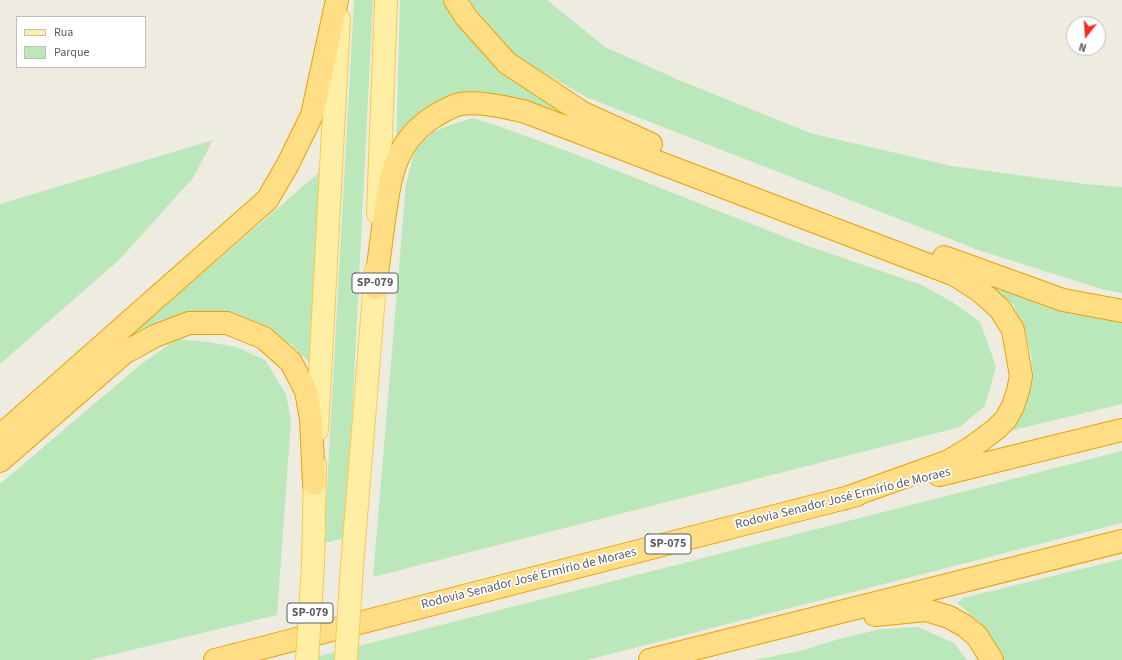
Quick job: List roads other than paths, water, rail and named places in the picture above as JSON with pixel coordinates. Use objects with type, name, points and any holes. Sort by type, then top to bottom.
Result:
[{"type":"highway","points":[[0,436],[267,200],[287,166],[312,115],[339,0]]},
{"type":"highway","points":[[455,0],[466,17],[507,62],[582,113],[706,168],[939,256],[1063,300],[1122,311]]},
{"type":"highway","points":[[375,288],[389,184],[395,163],[406,143],[424,123],[443,111],[459,104],[485,103],[530,113],[955,275],[980,291],[1000,309],[1013,330],[1021,376],[1013,406],[1006,419],[996,429],[972,447],[949,461],[843,499]]},
{"type":"highway","points":[[0,461],[124,353],[155,336],[189,323],[227,323],[264,338],[291,362],[306,391],[311,419],[314,484]]},
{"type":"highway","name":"Rodovia Senador José Ermírio de Moraes","points":[[215,660],[843,499],[1122,430]]},
{"type":"highway","points":[[650,660],[1122,541]]},
{"type":"highway","points":[[776,628],[906,611],[926,610],[949,617],[965,626],[977,636],[992,660]]},
{"type":"main road","name":"SP-079","points":[[307,660],[313,565],[314,484],[339,0]]},
{"type":"main road","name":"SP-079","points":[[346,660],[352,566],[375,288],[386,0]]}]
